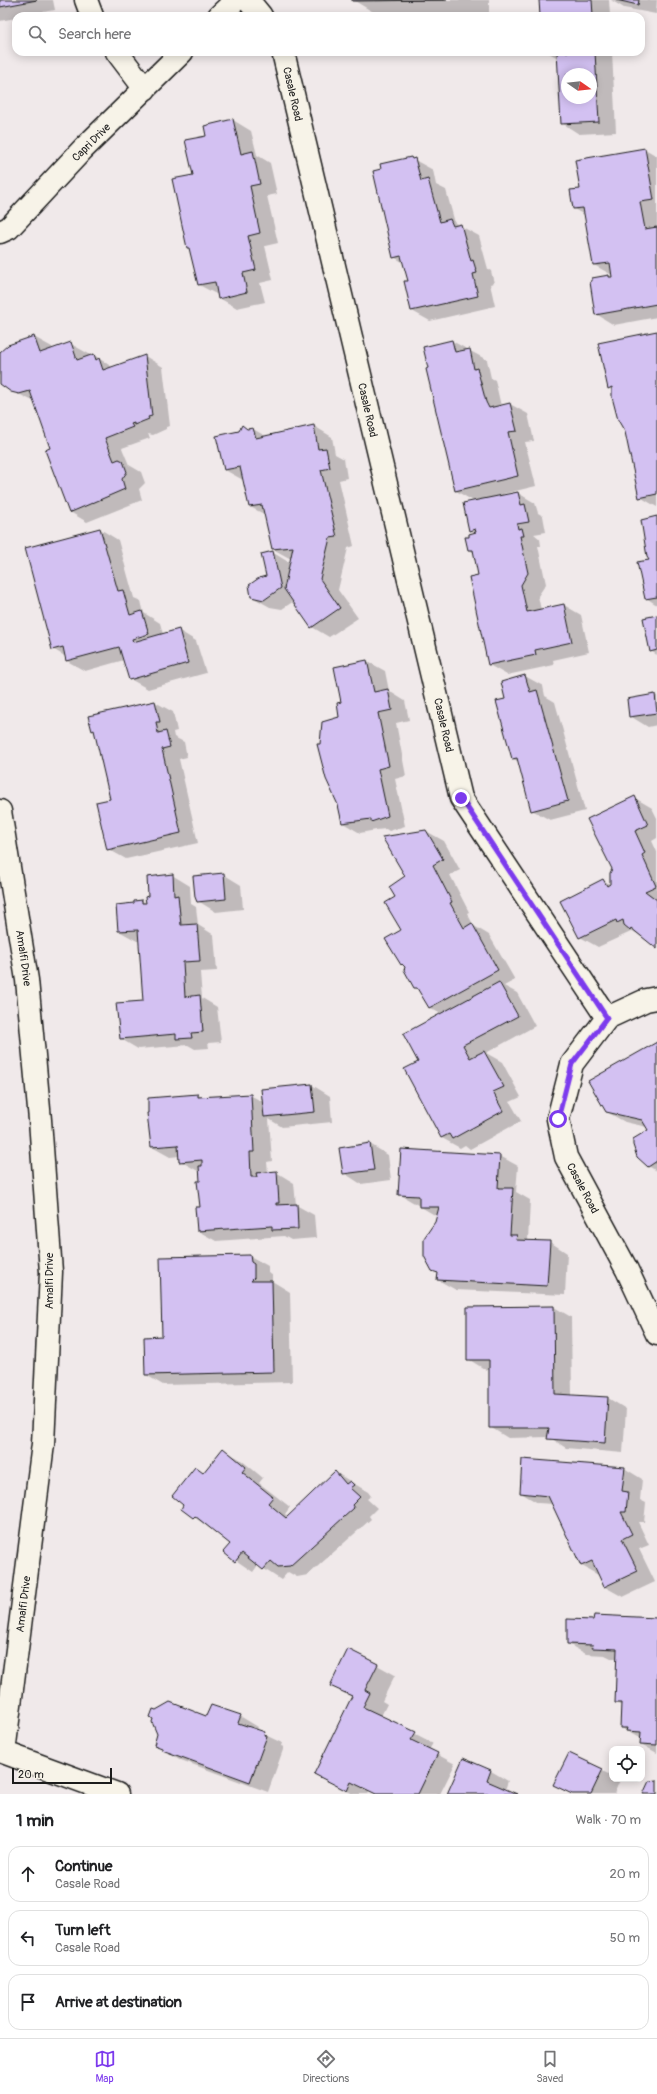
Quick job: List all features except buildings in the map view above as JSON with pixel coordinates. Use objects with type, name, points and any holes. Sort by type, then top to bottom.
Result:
[{"type":"street","points":[[86,0],[90,12]]},
{"type":"street","points":[[223,12],[236,0]]},
{"type":"street","points":[[248,0],[258,12]]},
{"type":"street","points":[[120,56],[145,89]]},
{"type":"street","name":"Capri Drive","points":[[0,232],[9,228],[83,148],[178,56]]},
{"type":"street","name":"Casale Road","points":[[284,56],[461,798],[607,1018],[572,1064],[558,1119],[566,1157],[627,1270],[657,1334]]},
{"type":"street","name":"Amalfi Drive","points":[[0,811],[27,980],[40,1120],[51,1272],[43,1444],[2,1751]]},
{"type":"street","points":[[607,1018],[646,1000],[657,998]]},
{"type":"street","points":[[2,1751],[117,1794]]},
{"type":"route","points":[[461,798],[607,1018],[572,1064],[558,1119]]}]
